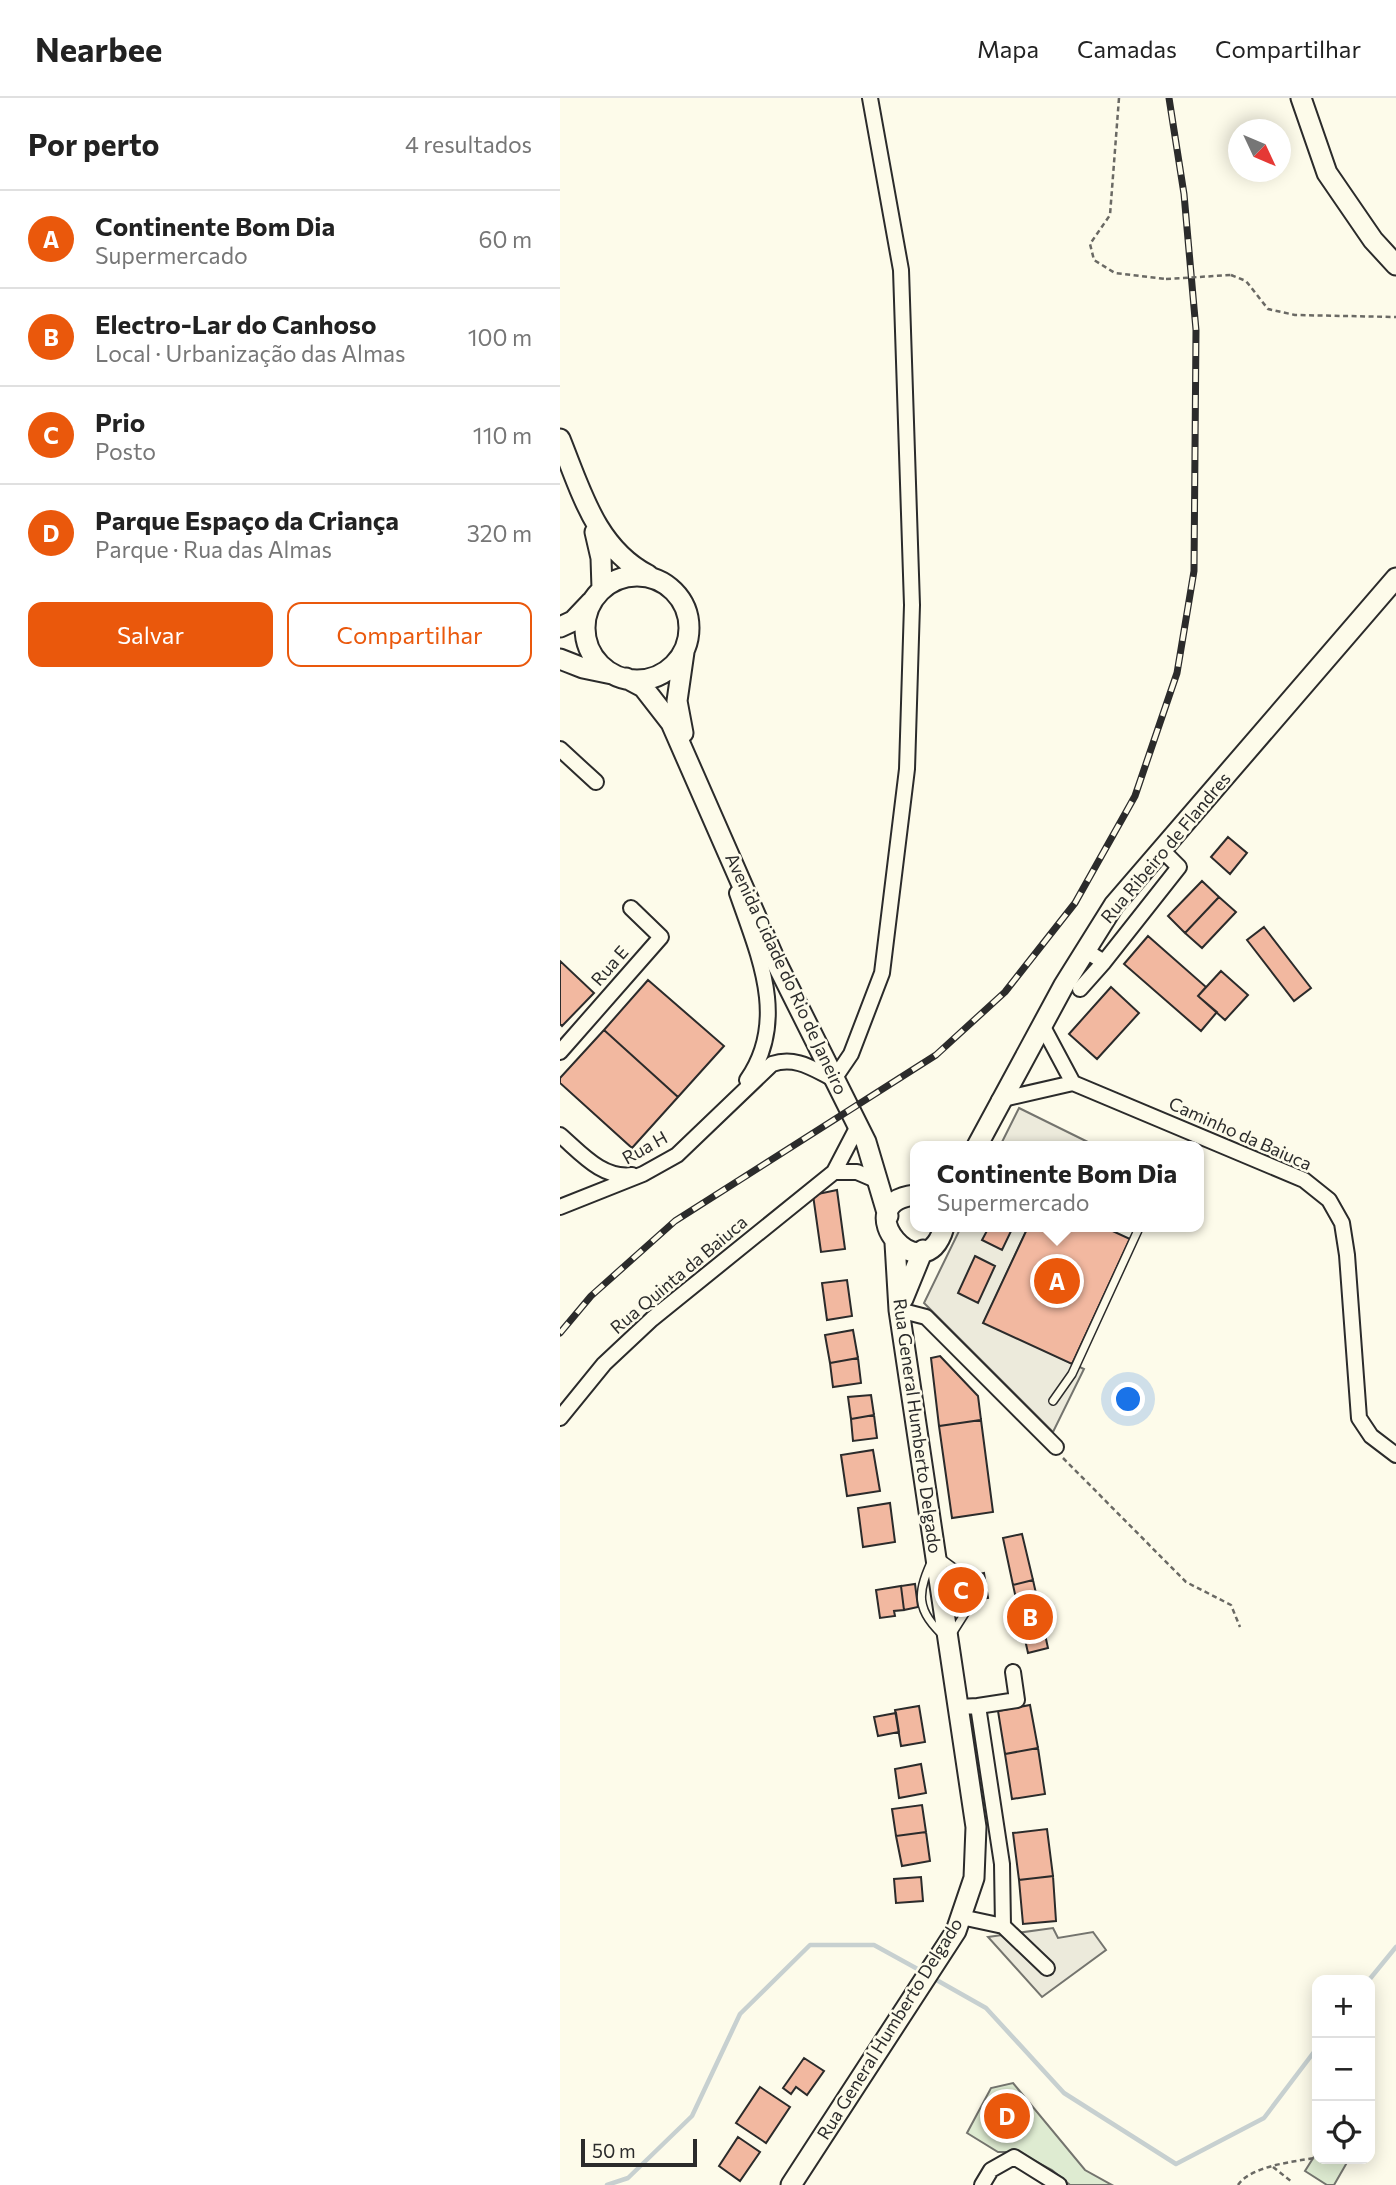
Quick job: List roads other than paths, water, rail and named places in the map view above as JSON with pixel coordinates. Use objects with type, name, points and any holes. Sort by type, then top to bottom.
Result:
[{"type":"main road","points":[[1301,98],[1327,173],[1373,240],[1396,265]]},
{"type":"main road","points":[[560,439],[589,511],[601,558],[597,595],[586,618],[585,635],[596,658],[621,677]]},
{"type":"main road","points":[[560,659],[583,668],[621,677],[644,679],[661,674],[675,663],[685,648],[688,623],[680,598],[668,586],[628,565],[616,553],[589,511]]},
{"type":"main road","points":[[560,627],[573,621],[597,595],[617,580],[635,576],[652,578]]},
{"type":"main road","name":"Rua Ribeiro de Flandres","points":[[979,1141],[999,1100],[1114,905],[1396,578]]},
{"type":"main road","name":"Avenida Cidade do Rio de Janeiro","points":[[685,648],[677,701],[683,734],[702,794]]},
{"type":"main road","name":"Avenida Cidade do Rio de Janeiro","points":[[621,677],[643,687],[671,723],[775,960],[870,1152]]},
{"type":"main road","points":[[870,1152],[888,1216],[889,1235],[895,1243],[908,1251],[923,1250],[937,1242],[942,1232]]},
{"type":"main road","points":[[870,1152],[889,1178],[910,1191]]},
{"type":"main road","points":[[888,1216],[897,1201],[910,1196]]},
{"type":"main road","name":"Rua General Humberto Delgado","points":[[791,2185],[933,1966],[961,1917],[974,1878],[977,1850],[968,1706],[948,1640],[899,1310],[895,1243]]},
{"type":"main road","points":[[899,1310],[923,1250]]},
{"type":"street","points":[[834,1079],[851,1054],[882,973],[907,769],[912,605],[901,270],[870,98]]},
{"type":"street","points":[[560,749],[596,782]]},
{"type":"street","name":"Rua H","points":[[702,794],[763,968],[767,994],[769,1015],[764,1044],[753,1071],[734,1098]]},
{"type":"street","points":[[1080,989],[1180,866],[1162,850]]},
{"type":"street","name":"Rua E","points":[[560,1052],[661,937],[631,908]]},
{"type":"street","points":[[1086,951],[1104,962]]},
{"type":"street","points":[[999,1100],[1073,1083],[1042,1025]]},
{"type":"street","name":"Rua H","points":[[560,1207],[643,1174],[677,1155],[772,1064],[784,1060],[799,1062],[834,1079]]},
{"type":"street","name":"Caminho da Baiuca","points":[[1073,1083],[1304,1180],[1329,1200],[1342,1223],[1348,1255],[1359,1418],[1371,1436],[1396,1455]]},
{"type":"street","name":"Rua Quinta da Baiuca","points":[[560,1418],[604,1364],[652,1319],[834,1172],[858,1126]]},
{"type":"street","points":[[560,1135],[599,1168],[617,1177],[643,1174]]},
{"type":"street","points":[[834,1172],[857,1172],[878,1181]]},
{"type":"street","points":[[899,1310],[926,1317],[1056,1447]]},
{"type":"street","points":[[1003,1926],[1002,1864],[968,1706],[1017,1700],[1013,1672]]},
{"type":"street","points":[[961,1917],[1003,1926],[1047,1968]]},
{"type":"street","points":[[982,2185],[991,2170],[1014,2157],[1059,2185]]},
{"type":"lane","points":[[1053,1401],[1072,1374],[1137,1232]]},
{"type":"waterway","points":[[607,2185],[628,2178],[692,2116],[740,2014],[810,1945],[874,1945],[923,1972]]},
{"type":"waterway","points":[[1373,1975],[1396,1947]]},
{"type":"waterway","points":[[933,1978],[986,2008],[1064,2093],[1176,2164],[1264,2118],[1312,2055]]},
{"type":"railway","points":[[560,1333],[591,1296],[675,1221],[936,1055],[1005,992],[1075,903],[1135,796],[1177,673],[1194,571],[1196,330],[1184,194],[1169,98]]},
{"type":"place","name":"Continente Bom Dia","points":[[1057,1281]]},
{"type":"place","name":"Prio","points":[[961,1590]]},
{"type":"place","name":"Electro-Lar do Canhoso","points":[[1030,1617]]},
{"type":"place","name":"Parque Espaço da Criança","points":[[1007,2116]]}]
